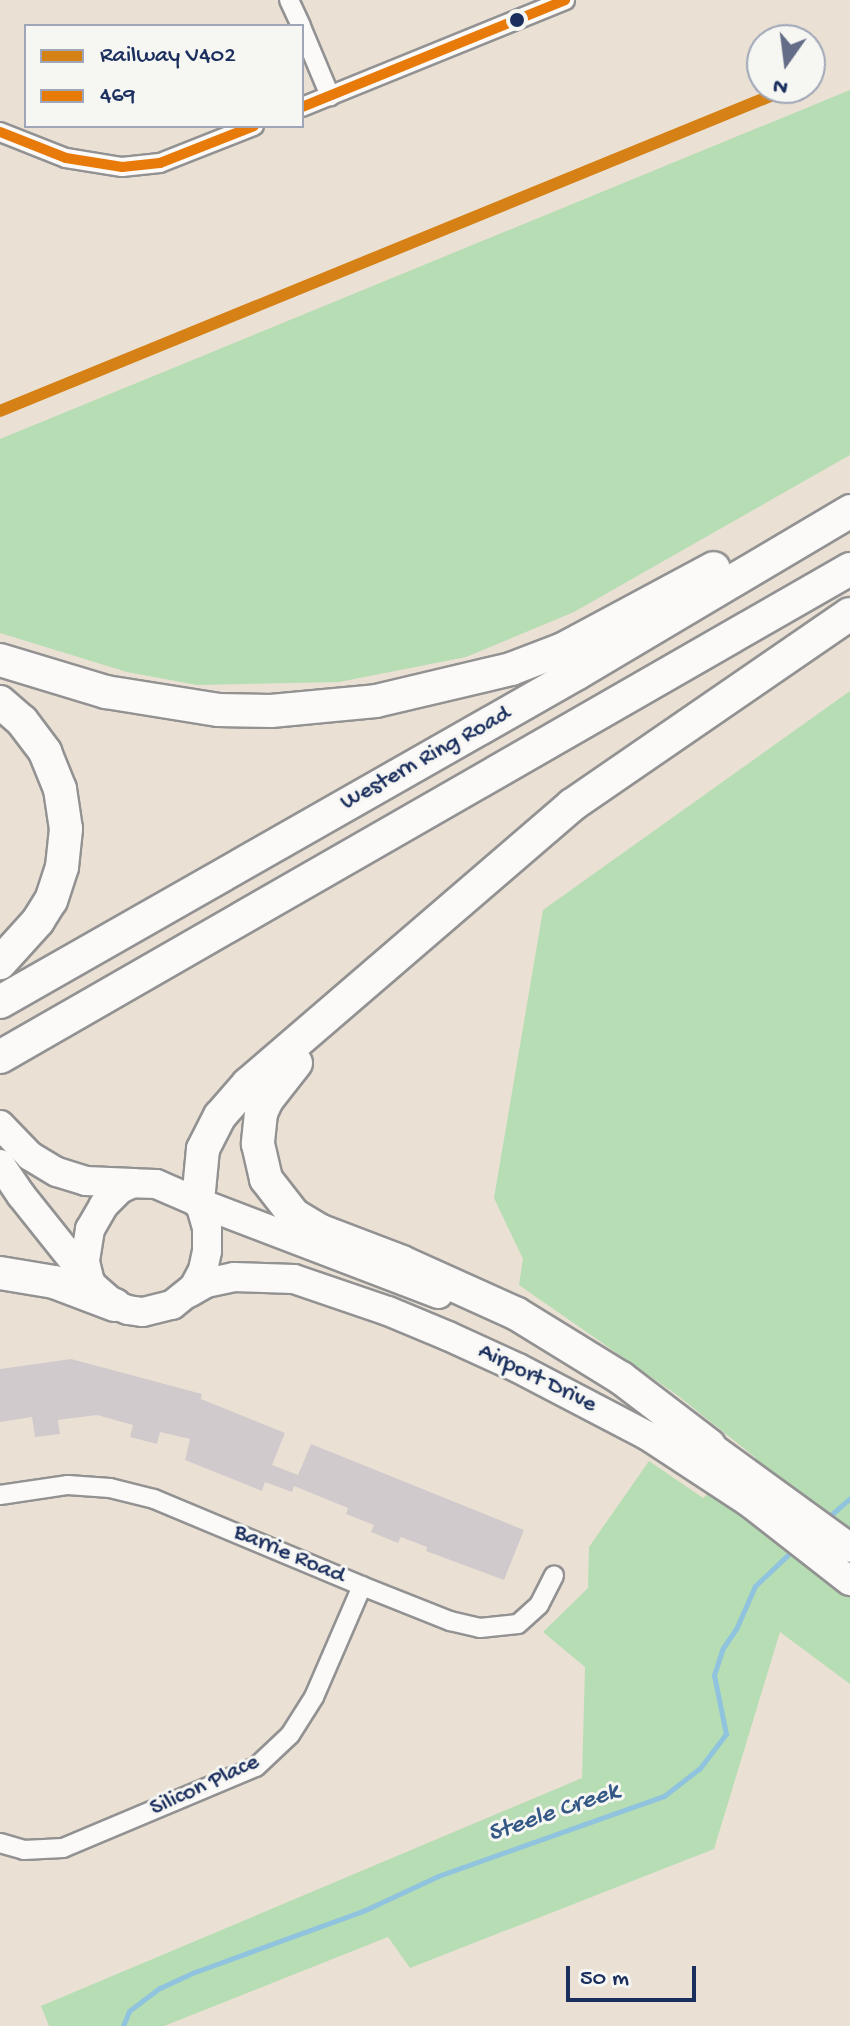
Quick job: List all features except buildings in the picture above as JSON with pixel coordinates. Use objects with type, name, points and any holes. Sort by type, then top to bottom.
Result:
[{"type":"highway","points":[[0,660],[106,692],[218,710],[322,708],[421,693],[511,669],[563,649],[710,570],[850,489]]},
{"type":"highway","name":"Western Ring Road","points":[[0,1002],[576,674],[850,511]]},
{"type":"highway","name":"Western Ring Road","points":[[0,1057],[850,569]]},
{"type":"highway","points":[[199,1202],[199,1165],[203,1149],[232,1101],[572,805],[850,614]]},
{"type":"highway","points":[[0,702],[22,721],[45,752],[60,789],[66,829],[62,867],[51,900],[38,921],[0,963]]},
{"type":"highway","points":[[431,928],[274,1088],[259,1124],[258,1144],[266,1179],[283,1205],[306,1223],[517,1314],[621,1378],[709,1445]]},
{"type":"highway","points":[[0,1273],[54,1282],[115,1305]]},
{"type":"main road","points":[[0,1125],[30,1156],[57,1172],[86,1181],[170,1188],[199,1202],[207,1228],[203,1270],[189,1293],[158,1310],[143,1312],[115,1305],[90,1282],[0,1164]]},
{"type":"main road","points":[[90,1282],[86,1255],[93,1222],[114,1193],[133,1183]]},
{"type":"main road","name":"Airport Drive","points":[[199,1202],[478,1312],[613,1382],[709,1445],[728,1473],[850,1581]]},
{"type":"main road","name":"Airport Drive","points":[[189,1293],[206,1283],[234,1277],[272,1276],[322,1287],[388,1311],[518,1368],[648,1436],[728,1473],[850,1548]]},
{"type":"street","points":[[289,0],[299,24]]},
{"type":"street","points":[[304,106],[565,0]]},
{"type":"street","points":[[304,35],[330,96]]},
{"type":"street","points":[[0,132],[66,158],[122,167],[160,163],[249,128]]},
{"type":"street","name":"Barrie Road","points":[[0,1495],[68,1485],[110,1488],[139,1495],[450,1621],[480,1628],[518,1624],[539,1605],[554,1576]]},
{"type":"street","name":"Silicon Place","points":[[0,1843],[24,1850],[63,1848],[256,1767],[290,1735],[314,1697],[362,1586]]},
{"type":"green space","points":[[850,90],[850,455],[574,612],[466,657],[339,682],[197,685],[127,672],[0,633],[0,439],[816,104],[826,104],[826,100]]},
{"type":"green space","points":[[850,691],[850,1684],[780,1632],[714,1849],[410,1968],[388,1937],[164,2026],[49,2026],[41,2006],[582,1778],[585,1667],[543,1632],[588,1588],[589,1547],[649,1461],[703,1498],[756,1458],[677,1395],[519,1285],[523,1259],[494,1198],[543,910]]},
{"type":"waterway","name":"Steele Creek","points":[[825,1520],[850,1498]]},
{"type":"waterway","name":"Steele Creek","points":[[123,2026],[129,2011],[160,1988],[195,1972],[363,1911],[438,1876],[664,1796],[700,1768],[726,1734],[714,1675],[723,1648],[737,1627],[755,1586],[794,1549]]},
{"type":"rail line","name":"V402","points":[[0,411],[751,104]]},
{"type":"transit line","name":"469","points":[[304,106],[565,0]]},
{"type":"transit line","name":"469","points":[[0,132],[66,158],[122,167],[160,163],[249,128]]}]
